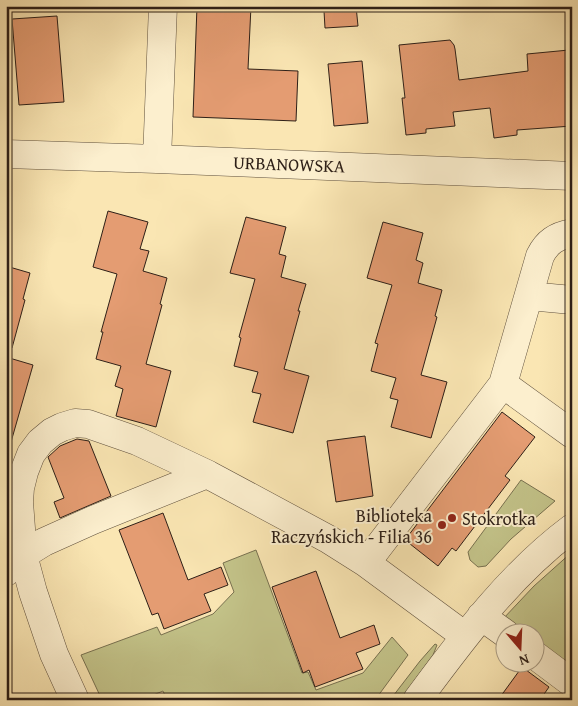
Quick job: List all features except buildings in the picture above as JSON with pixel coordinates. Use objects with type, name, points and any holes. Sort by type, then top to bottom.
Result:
[{"type":"street","points":[[158,158],[163,6]]},
{"type":"street","name":"URBANOWSKA","points":[[6,154],[158,158],[572,176]]},
{"type":"street","points":[[366,563],[504,384],[540,256],[550,241],[572,233]]},
{"type":"street","points":[[529,296],[572,300]]},
{"type":"street","points":[[504,384],[572,434]]},
{"type":"street","points":[[75,700],[54,654],[33,592],[15,564],[20,488],[31,454],[40,442],[52,432],[62,426],[75,423],[106,429],[138,441],[207,474],[328,540],[473,626],[496,632]]},
{"type":"street","points":[[15,564],[44,542],[207,474]]},
{"type":"street","points":[[417,700],[473,626],[544,550],[572,528]]},
{"type":"street","points":[[546,664],[572,683]]},
{"type":"green space","points":[[521,480],[555,501],[511,539],[486,566],[478,567],[470,560],[468,552]]},
{"type":"green space","points":[[256,550],[302,673],[308,672],[316,690],[363,673],[392,637],[408,655],[375,700],[167,700],[163,691],[141,700],[102,700],[81,655],[157,627],[161,635],[213,614],[234,592],[223,563]]},
{"type":"green space","points":[[572,552],[572,658],[563,661],[546,651],[546,624],[508,624],[502,620],[534,586]]},
{"type":"green space","points":[[435,644],[437,645],[433,655],[400,700],[390,700],[420,661]]},
{"type":"place","name":"Stokrotka","points":[[452,518]]},
{"type":"place","name":"Biblioteka Raczyńskich - Filia 36","points":[[442,525]]}]
